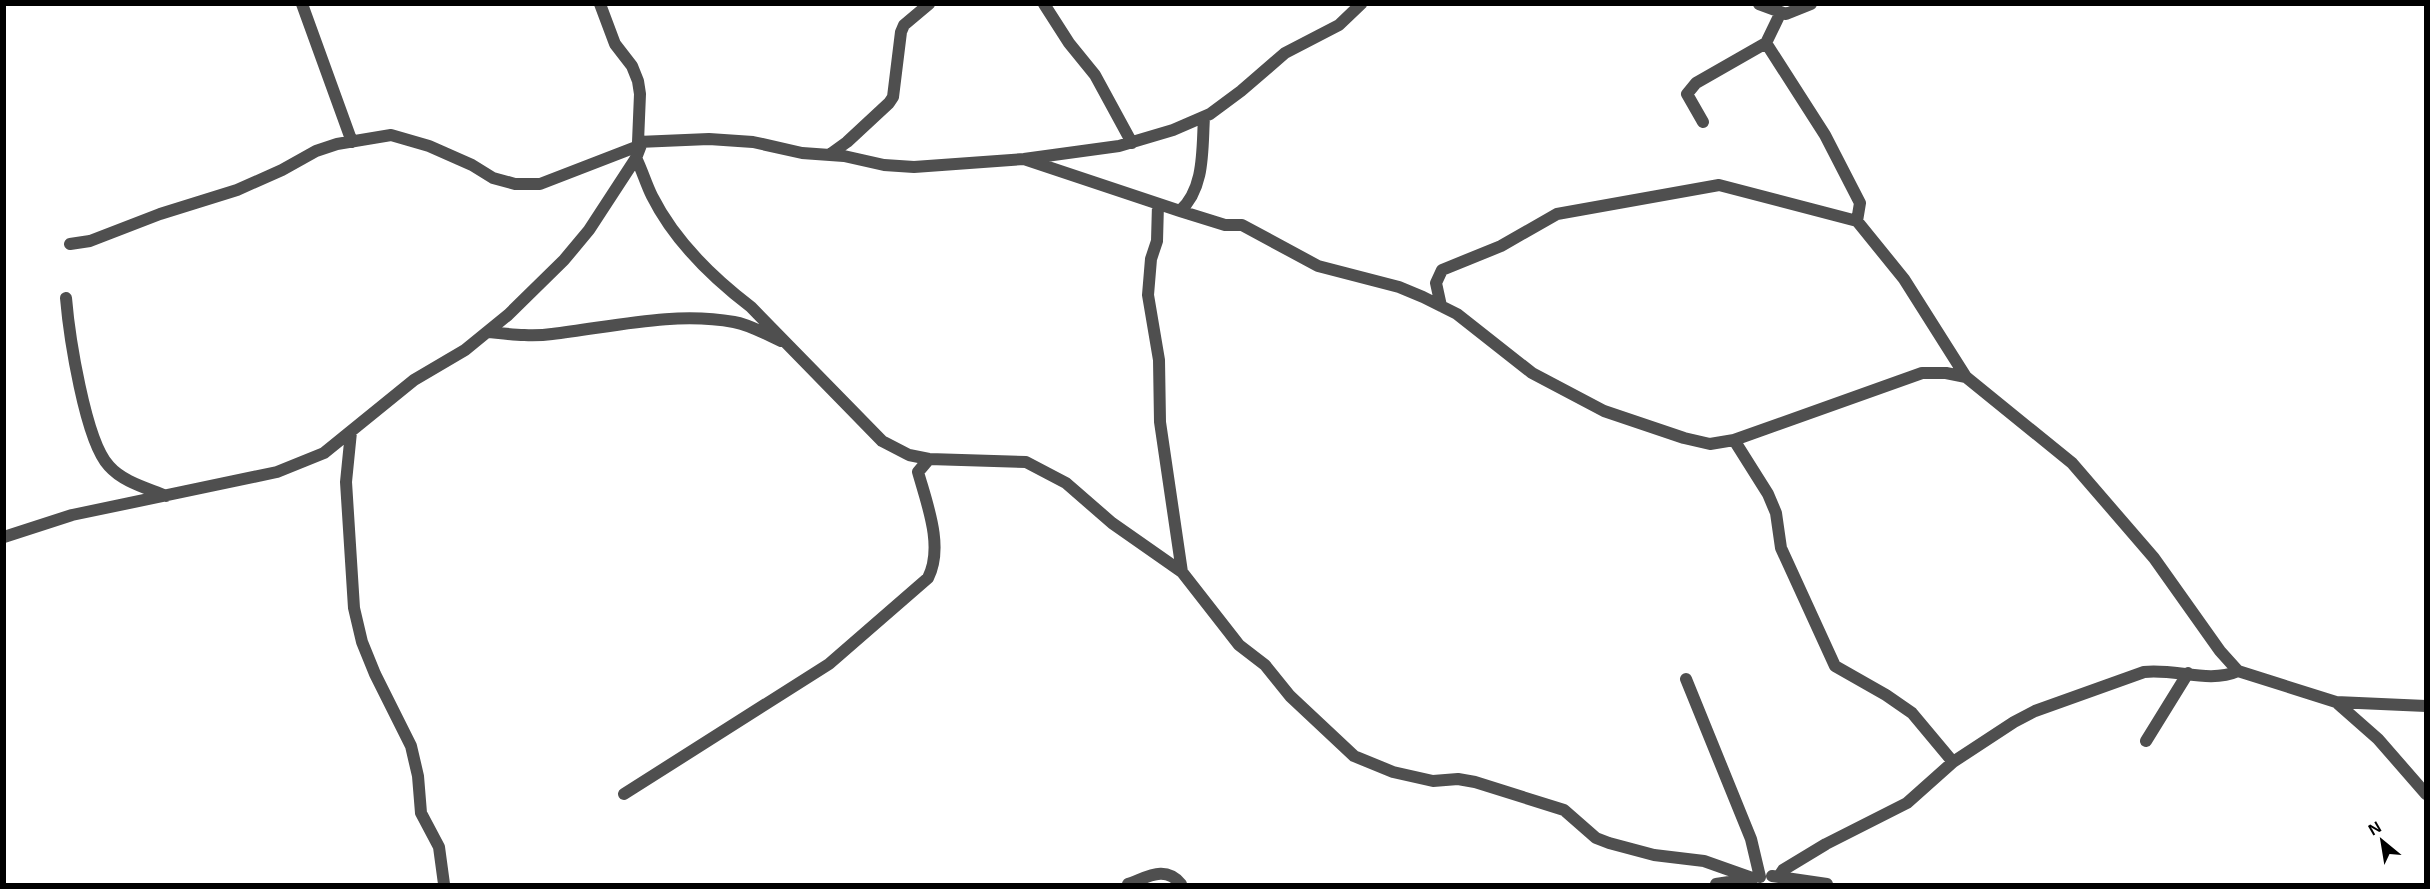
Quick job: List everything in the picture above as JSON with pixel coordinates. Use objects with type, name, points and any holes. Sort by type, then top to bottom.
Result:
[{"type":"street","points":[[302,4],[352,142]]},
{"type":"street","points":[[4,537],[47,521],[277,472],[324,453],[414,380],[465,350],[488,332],[564,260],[589,230],[636,158],[640,143],[638,81],[632,66],[615,44],[600,4]]},
{"type":"street","points":[[829,154],[847,142],[889,103],[895,88],[900,32],[904,25],[929,4]]},
{"type":"street","points":[[1044,4],[1069,43],[1095,75],[1132,143]]},
{"type":"street","points":[[70,244],[90,241],[160,214],[237,190],[282,170],[316,151],[391,135],[454,156],[493,178],[515,184],[540,184],[640,143],[709,139],[760,143],[802,153],[829,154],[884,165],[914,167],[1024,159],[1132,143],[1204,117],[1241,92],[1276,60],[1339,25],[1361,4]]},
{"type":"street","points":[[1759,4],[1780,14],[1800,10],[1811,4]]},
{"type":"street","points":[[1703,122],[1687,94],[1696,83],[1766,43],[1780,14]]},
{"type":"street","points":[[1766,43],[1824,135],[1860,203],[1857,221]]},
{"type":"street","points":[[1180,211],[1192,200],[1201,170],[1204,117]]},
{"type":"street","points":[[636,158],[652,197],[693,253],[871,432],[909,455],[929,459],[1015,460],[1038,466],[1066,483],[1112,523],[1182,573],[1239,645],[1265,665],[1290,696],[1354,756],[1393,772],[1433,781],[1458,779],[1475,782],[1564,810],[1596,838],[1609,843],[1654,855],[1704,861],[1754,880]]},
{"type":"street","points":[[1024,159],[1225,225],[1242,225],[1318,266],[1399,287],[1457,314],[1532,373],[1604,411],[1684,438],[1710,444],[1734,440],[1914,375],[1933,372],[1966,377]]},
{"type":"street","points":[[1441,306],[1436,283],[1442,270],[1501,246],[1557,214],[1714,185],[1775,198],[1857,221],[1904,279],[1966,377],[2072,463],[2154,558],[2220,651],[2238,671],[2336,702],[2426,706]]},
{"type":"street","points":[[1158,204],[1157,241],[1151,259],[1148,295],[1160,368],[1160,422],[1182,573]]},
{"type":"street","points":[[66,298],[74,353],[94,444],[103,460],[115,473],[166,496]]},
{"type":"street","points":[[488,332],[551,335],[628,322],[704,319],[747,325],[784,342]]},
{"type":"street","points":[[351,432],[346,482],[354,608],[362,642],[375,674],[411,746],[418,776],[422,813],[439,848],[444,885]]},
{"type":"street","points":[[1734,440],[1768,494],[1776,513],[1781,548],[1835,666],[1886,695],[1912,713],[1953,762]]},
{"type":"street","points":[[624,794],[829,664],[928,578],[932,571],[934,538],[918,472],[929,459]]},
{"type":"street","points":[[1779,876],[1782,870],[1826,844],[1906,803],[1953,762],[2035,711],[2144,672],[2159,670],[2219,677],[2238,671]]},
{"type":"street","points":[[2146,741],[2188,673]]},
{"type":"street","points":[[1686,679],[1751,838],[1754,880]]},
{"type":"street","points":[[2336,702],[2378,739],[2426,794]]},
{"type":"street","points":[[1128,885],[1161,872],[1169,874],[1181,885]]},
{"type":"street","points":[[1716,885],[1779,876],[1827,885]]}]
